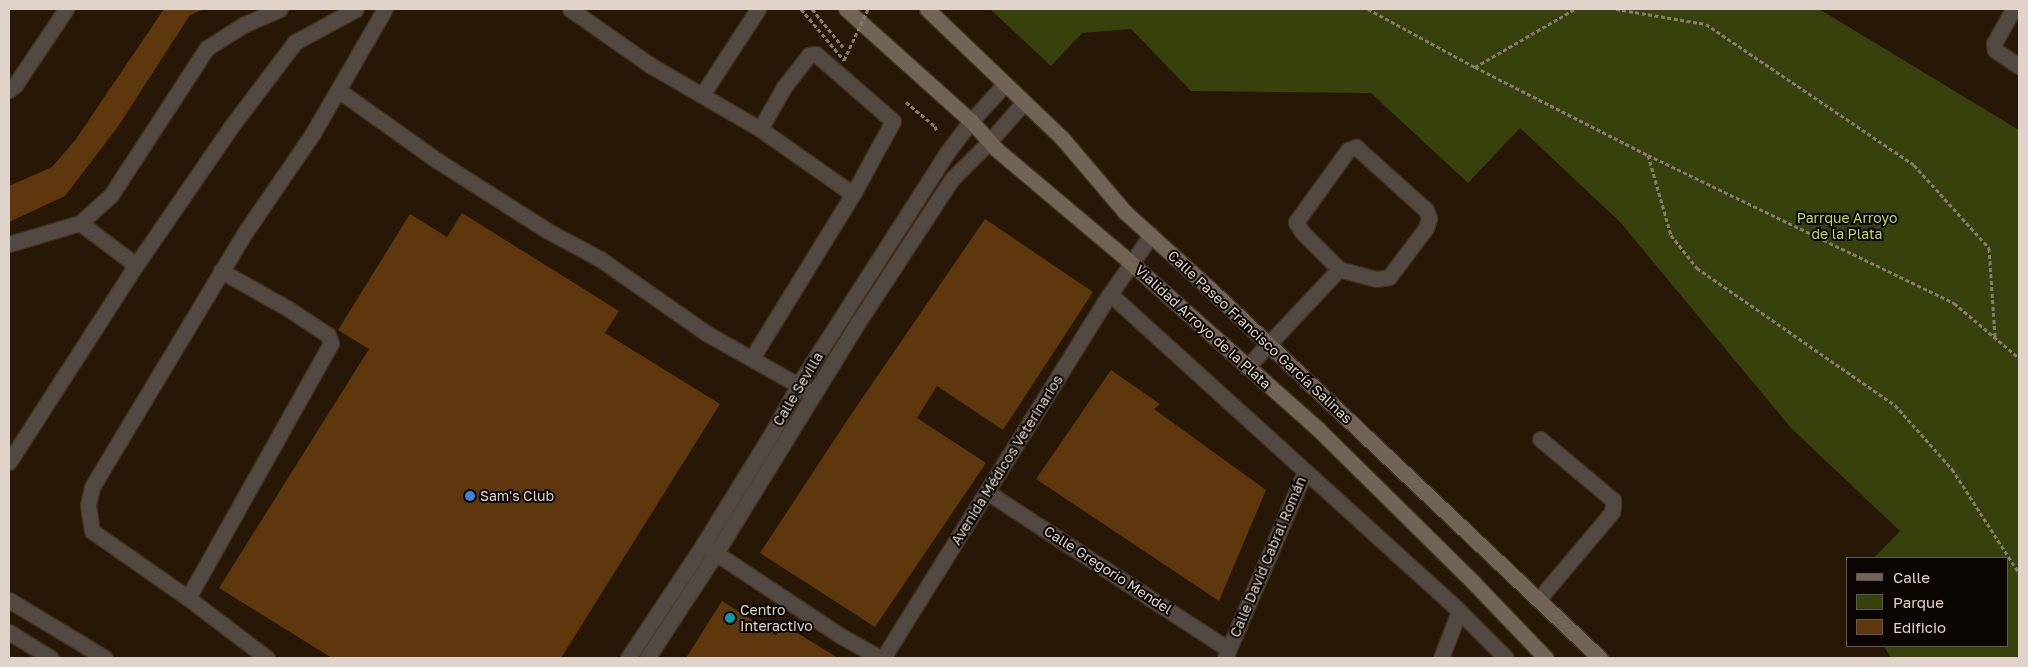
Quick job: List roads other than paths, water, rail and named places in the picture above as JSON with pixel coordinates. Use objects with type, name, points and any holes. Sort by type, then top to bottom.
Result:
[{"type":"main road","name":"Vialidad Arroyo de la Plata","points":[[846,9],[970,121],[989,142],[1130,262],[1318,429],[1473,582],[1546,658]]},
{"type":"main road","name":"Calle Paseo Francisco García Salinas","points":[[927,9],[1062,138],[1125,212],[1210,289],[1268,346],[1600,658]]},
{"type":"street","points":[[9,90],[15,85],[66,9]]},
{"type":"street","points":[[9,244],[80,223],[111,195],[207,48],[243,25],[280,9]]},
{"type":"street","points":[[9,462],[136,264],[230,128],[295,42],[356,9]]},
{"type":"street","points":[[267,658],[188,598],[92,531],[88,505],[92,487],[221,271],[313,132],[385,9]]},
{"type":"street","points":[[570,9],[650,65],[760,129],[853,194]]},
{"type":"street","points":[[702,95],[758,9]]},
{"type":"street","points":[[2019,12],[2012,11],[1994,43],[1995,50],[2019,66]]},
{"type":"street","points":[[752,358],[853,194],[893,120],[816,54],[809,55],[784,87],[760,129]]},
{"type":"street","name":"Calle Sevilla","points":[[648,658],[710,549],[799,384],[946,154],[970,121],[1005,84]]},
{"type":"street","points":[[338,90],[446,167],[548,231],[600,259],[706,332],[814,394]]},
{"type":"street","name":"Calle Sevilla","points":[[628,658],[710,549],[814,394],[952,179],[989,142],[1024,102]]},
{"type":"street","points":[[1356,147],[1426,210],[1429,218],[1426,228],[1389,276],[1376,279],[1339,268],[1302,232],[1296,222],[1348,150],[1356,147]]},
{"type":"street","points":[[80,223],[136,264]]},
{"type":"street","name":"Avenida Médicos Veterinarios","points":[[881,658],[1130,262],[1151,235]]},
{"type":"street","points":[[1248,367],[1339,268]]},
{"type":"street","points":[[188,598],[331,343],[328,335],[287,308],[221,271]]},
{"type":"street","name":"Calle David Cabral Román","points":[[1110,294],[1305,471],[1226,654]]},
{"type":"street","points":[[1538,600],[1612,512],[1613,506],[1613,500],[1540,439]]},
{"type":"street","points":[[1305,471],[1459,611],[1506,658]]},
{"type":"street","name":"Calle Gregorio Mendel","points":[[987,492],[1226,654]]},
{"type":"street","points":[[710,549],[841,636],[881,658]]},
{"type":"street","points":[[9,600],[105,658]]},
{"type":"street","points":[[1442,658],[1459,611]]},
{"type":"street","points":[[9,632],[51,658]]},
{"type":"place","name":"Sam's Club","points":[[470,496]]},
{"type":"place","name":"Centro Interactivo","points":[[730,618]]},
{"type":"park label","name":"Parrque Arroyo de la Plata","points":[[1847,226]]}]
